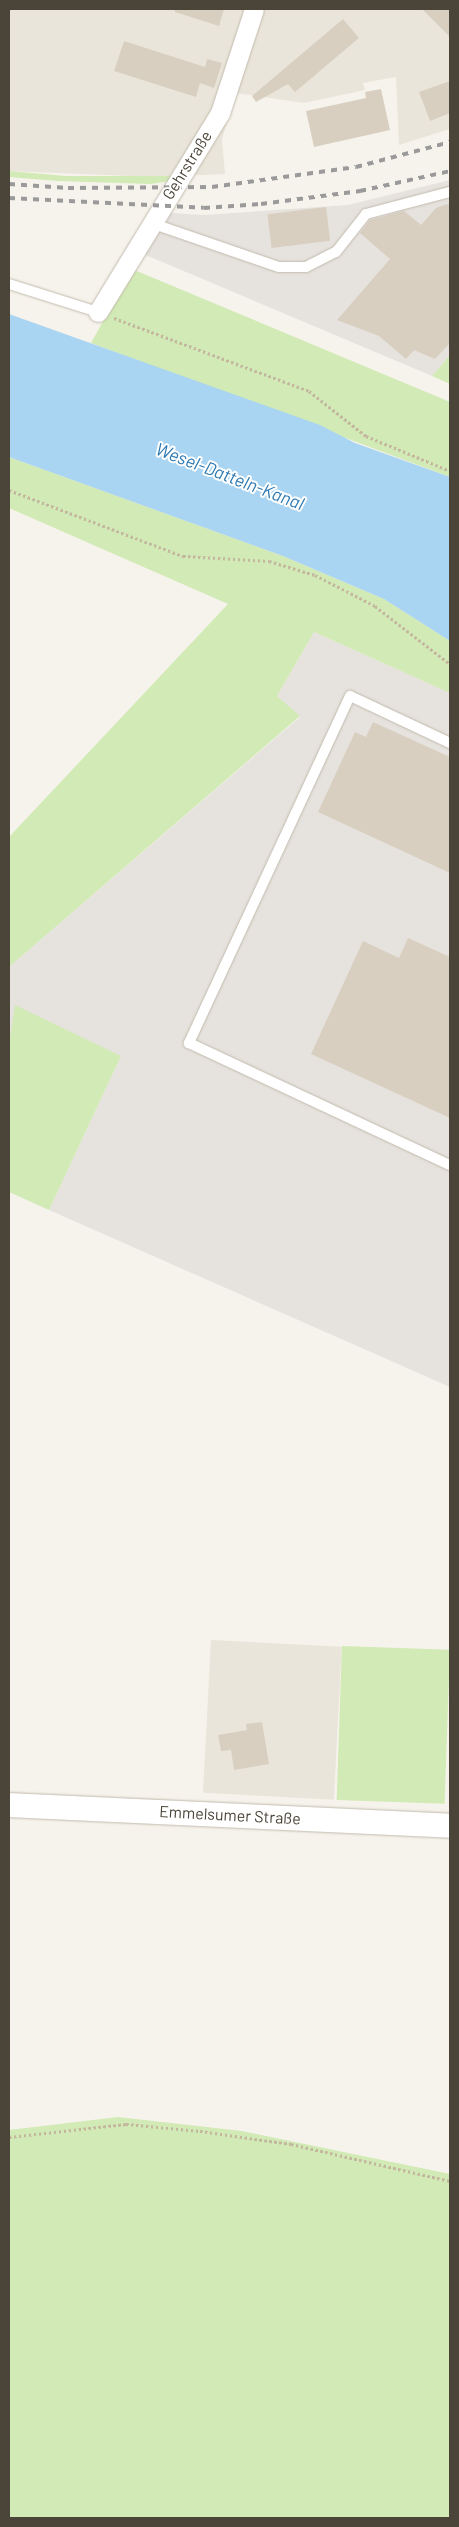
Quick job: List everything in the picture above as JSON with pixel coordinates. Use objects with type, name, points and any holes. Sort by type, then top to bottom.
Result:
[{"type":"street","name":"Gehrstraße","points":[[98,312],[220,113],[254,9]]},
{"type":"street","name":"Emmelsumer Straße","points":[[9,1805],[450,1826]]},
{"type":"lane","points":[[151,223],[279,267],[306,267],[336,252],[355,222],[366,214],[450,192]]},
{"type":"lane","points":[[9,284],[98,312]]},
{"type":"lane","points":[[450,743],[350,696],[189,1043],[450,1165]]},
{"type":"path","points":[[98,312],[309,391],[366,436],[450,471]]},
{"type":"path","points":[[9,490],[183,556],[269,561],[315,575],[374,606],[450,664]]},
{"type":"path","points":[[9,2137],[126,2124],[200,2131],[291,2144],[450,2181]]},
{"type":"shaded area","points":[[9,9],[450,9],[450,129],[399,145],[396,77],[363,83],[365,90],[304,103],[236,93],[222,139],[225,174],[155,177],[9,171]]},
{"type":"shaded area","points":[[450,180],[450,355],[432,376],[141,253],[170,213],[204,215],[348,205]]},
{"type":"shaded area","points":[[314,632],[450,693],[450,1387],[49,1210],[121,1056],[9,1045],[9,967],[300,717],[277,696]]},
{"type":"shaded area","points":[[211,1640],[342,1647],[334,1800],[203,1793]]},
{"type":"green space","points":[[9,171],[66,176],[173,176],[170,181],[151,184],[58,181],[9,177]]},
{"type":"green space","points":[[132,269],[450,402],[450,477],[91,343]]},
{"type":"green space","points":[[450,355],[450,384],[432,376]]},
{"type":"green space","points":[[9,457],[283,556],[384,599],[450,641],[450,693],[314,632],[277,696],[300,716],[9,967],[9,837],[228,604],[9,508]]},
{"type":"green space","points":[[15,1005],[121,1056],[49,1210],[9,1192],[9,1045]]},
{"type":"green space","points":[[342,1646],[450,1650],[445,1804],[337,1800]]},
{"type":"green space","points":[[118,2117],[242,2131],[450,2174],[450,2518],[9,2518],[9,2130]]},
{"type":"water","name":"Wesel-Datteln-Kanal","points":[[9,314],[320,425],[355,443],[450,477],[450,641],[384,599],[283,556],[9,457]]},
{"type":"building","points":[[175,9],[224,9],[219,26],[175,12]]},
{"type":"building","points":[[422,9],[450,9],[450,37]]},
{"type":"building","points":[[343,19],[359,38],[295,92],[288,84],[256,102],[252,96]]},
{"type":"building","points":[[124,41],[205,67],[207,59],[222,63],[214,88],[200,83],[196,97],[114,71]]},
{"type":"building","points":[[450,81],[450,113],[430,121],[419,92]]},
{"type":"building","points":[[381,89],[390,130],[314,147],[306,111],[366,98],[365,92]]},
{"type":"building","points":[[450,203],[450,343],[435,359],[414,350],[406,359],[379,336],[337,320],[390,259],[360,233],[370,220],[404,211],[421,225],[436,208]]},
{"type":"building","points":[[326,207],[330,241],[272,248],[267,214]]},
{"type":"building","points":[[373,722],[450,757],[450,873],[318,812],[355,732],[366,737]]},
{"type":"building","points":[[408,938],[450,957],[450,1118],[311,1054],[363,941],[399,958]]},
{"type":"building","points":[[262,1722],[269,1764],[234,1770],[231,1750],[221,1751],[218,1735],[247,1730],[246,1724]]},
{"type":"railway","points":[[9,184],[68,188],[212,187],[356,167],[450,142]]},
{"type":"railway","points":[[9,198],[204,208],[261,204],[360,191],[450,171]]}]
